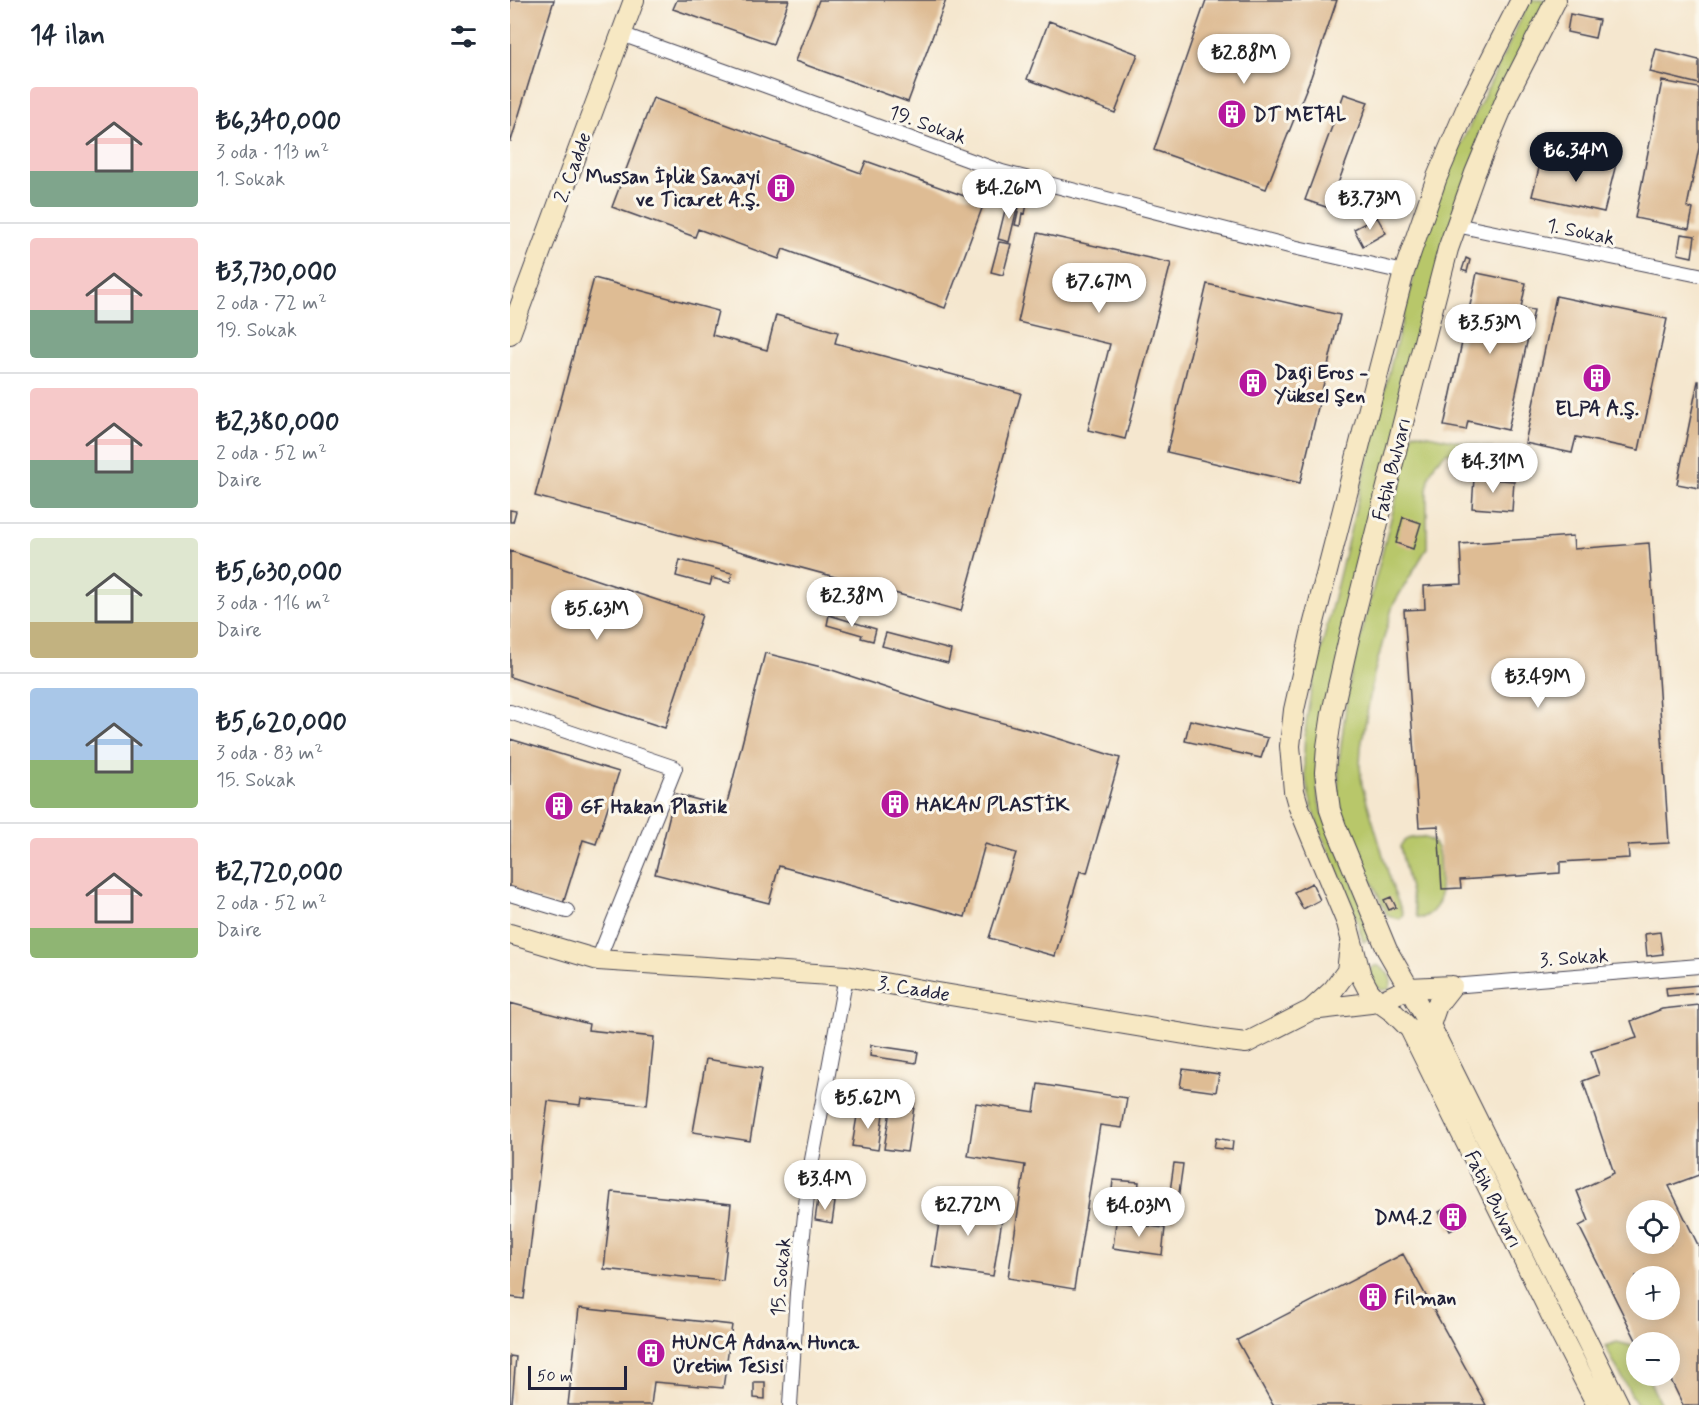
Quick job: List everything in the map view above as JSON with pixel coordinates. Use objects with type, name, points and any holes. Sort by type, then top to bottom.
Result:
[{"type":"main road","name":"2. Cadde","points":[[510,334],[634,0]]},
{"type":"main road","name":"Fatih Bulvarı","points":[[1521,0],[1470,100],[1437,177],[1404,272],[1311,634],[1291,726],[1290,746],[1294,791],[1298,805],[1340,907],[1361,976],[1369,991],[1379,1002],[1410,1029],[1560,1334],[1598,1405]]},
{"type":"main road","name":"Fatih Bulvarı","points":[[1556,0],[1509,94],[1475,173],[1448,249],[1348,642],[1332,712],[1325,772],[1330,810],[1387,950],[1430,1025],[1619,1405]]},
{"type":"main road","name":"3. Cadde","points":[[510,934],[598,960],[846,976],[1246,1043],[1311,1010]]},
{"type":"main road","points":[[1311,1010],[1333,990],[1347,971],[1351,939]]},
{"type":"main road","points":[[1358,963],[1366,954],[1379,949],[1387,950]]},
{"type":"main road","points":[[1311,1010],[1379,1002],[1409,988],[1452,986]]},
{"type":"main road","points":[[1430,1025],[1437,1005],[1452,986]]},
{"type":"street","name":"19. Sokak","points":[[621,34],[1002,172],[1293,247],[1404,272]]},
{"type":"street","name":"1. Sokak","points":[[1456,225],[1699,275]]},
{"type":"street","points":[[510,712],[675,768],[598,960]]},
{"type":"street","points":[[510,894],[567,911]]},
{"type":"street","name":"3. Sokak","points":[[1452,986],[1699,966]]},
{"type":"street","name":"15. Sokak","points":[[790,1405],[797,1293],[809,1176],[846,976]]},
{"type":"green space","points":[[1530,0],[1548,0],[1484,130],[1317,770],[1318,799],[1323,815],[1376,935],[1363,942],[1349,900],[1315,817],[1309,795],[1304,753],[1309,701],[1428,222],[1461,144]]},
{"type":"green space","points":[[1413,432],[1492,448],[1490,455],[1446,453],[1436,462],[1430,474],[1427,489],[1427,548],[1393,605],[1374,674],[1361,747],[1362,785],[1394,892],[1403,914],[1400,919],[1388,916],[1346,827],[1338,797],[1339,761],[1349,683]]},
{"type":"green space","points":[[1422,837],[1431,841],[1437,848],[1440,897],[1432,911],[1422,918],[1417,917],[1400,847],[1406,840]]},
{"type":"green space","points":[[1377,965],[1390,978],[1389,989],[1382,990],[1376,986],[1369,971]]},
{"type":"green space","points":[[1617,1342],[1626,1344],[1626,1385],[1605,1346]]},
{"type":"green space","points":[[1627,1386],[1652,1386],[1661,1405],[1637,1405]]},
{"type":"building","points":[[510,0],[554,0],[511,141],[510,141]]},
{"type":"building","points":[[677,0],[789,0],[773,44],[673,9]]},
{"type":"building","points":[[819,0],[946,0],[908,102],[795,61]]},
{"type":"building","name":"DT METAL","points":[[1206,0],[1337,0],[1311,77],[1266,189],[1154,150]]},
{"type":"building","points":[[1570,14],[1599,20],[1595,38],[1567,32]]},
{"type":"building","points":[[1049,21],[1138,54],[1115,113],[1027,79]]},
{"type":"building","points":[[1656,49],[1699,60],[1699,84],[1650,72]]},
{"type":"building","points":[[1662,81],[1699,88],[1699,148],[1687,207],[1693,209],[1689,229],[1635,218]]},
{"type":"building","points":[[1344,94],[1368,102],[1329,208],[1305,200]]},
{"type":"building","name":"Mussan İplik Sanayi ve Ticaret A.Ş.","points":[[653,98],[861,173],[866,161],[984,203],[945,308],[783,249],[779,259],[698,229],[695,237],[612,207]]},
{"type":"building","points":[[1581,156],[1616,164],[1604,212],[1532,196],[1541,160],[1578,169]]},
{"type":"building","points":[[1008,198],[1019,200],[1009,242],[998,239]]},
{"type":"building","points":[[1020,203],[1027,204],[1025,214],[1022,213],[1020,226],[1015,225]]},
{"type":"building","points":[[1377,217],[1386,233],[1363,246],[1354,229]]},
{"type":"building","points":[[1038,233],[1171,263],[1125,439],[1088,430],[1110,344],[1018,322]]},
{"type":"building","points":[[1681,234],[1695,236],[1692,257],[1678,254]]},
{"type":"building","points":[[999,242],[1011,244],[1003,275],[991,272]]},
{"type":"building","points":[[1466,258],[1470,260],[1467,272],[1462,270]]},
{"type":"building","points":[[1477,273],[1526,283],[1521,308],[1534,310],[1508,430],[1468,421],[1466,430],[1444,426]]},
{"type":"building","points":[[594,278],[718,311],[712,335],[767,350],[776,315],[838,332],[835,343],[1021,393],[961,611],[535,496]]},
{"type":"building","name":"Dagi Eros - Yüksel Şen","points":[[1207,284],[1340,315],[1300,483],[1167,452]]},
{"type":"building","name":"ELPA A.Ş.","points":[[1556,296],[1667,319],[1639,450],[1576,437],[1572,453],[1525,443]]},
{"type":"building","points":[[1699,381],[1699,488],[1677,484]]},
{"type":"building","points":[[1474,478],[1514,481],[1512,511],[1472,508]]},
{"type":"building","points":[[510,510],[516,511],[513,522],[510,522]]},
{"type":"building","points":[[1403,517],[1421,523],[1413,549],[1396,543]]},
{"type":"building","points":[[1573,536],[1574,549],[1649,543],[1669,843],[1628,845],[1629,858],[1560,862],[1560,873],[1460,880],[1461,888],[1442,889],[1438,826],[1419,827],[1404,610],[1425,609],[1424,586],[1462,584],[1460,544]]},
{"type":"building","points":[[510,551],[702,615],[665,728],[510,677]]},
{"type":"building","points":[[680,560],[732,573],[730,583],[712,578],[710,585],[676,576]]},
{"type":"building","points":[[829,615],[876,629],[873,641],[861,638],[862,635],[827,625]]},
{"type":"building","points":[[886,633],[951,650],[948,663],[882,646]]},
{"type":"building","points":[[765,653],[829,669],[947,708],[1044,734],[1120,758],[1087,873],[1080,871],[1055,956],[989,938],[1016,853],[985,844],[965,917],[779,866],[769,903],[655,874],[675,794],[726,807]]},
{"type":"building","points":[[1190,720],[1268,738],[1261,758],[1185,741]]},
{"type":"building","name":"GF Hakan Plastik","points":[[510,739],[619,772],[596,844],[583,840],[562,907],[510,891]]},
{"type":"building","points":[[1312,883],[1320,900],[1303,909],[1294,892]]},
{"type":"building","points":[[1391,897],[1396,907],[1389,910],[1384,900]]},
{"type":"building","points":[[1660,932],[1663,954],[1647,956],[1645,934]]},
{"type":"building","points":[[1699,985],[1699,993],[1667,996],[1666,988]]},
{"type":"building","points":[[510,1003],[589,1024],[588,1030],[654,1037],[647,1105],[581,1098],[580,1105],[548,1101],[524,1299],[510,1297]]},
{"type":"building","points":[[1699,1005],[1699,1175],[1669,1186],[1676,1200],[1626,1200],[1626,1254],[1680,1254],[1680,1208],[1699,1247],[1699,1405],[1683,1405],[1674,1386],[1680,1386],[1680,1332],[1632,1332],[1626,1320],[1579,1226],[1589,1221],[1577,1191],[1614,1173],[1583,1081],[1599,1075],[1591,1051],[1637,1038],[1631,1021],[1662,1009]]},
{"type":"building","points":[[871,1045],[918,1052],[916,1063],[870,1056]]},
{"type":"building","points":[[706,1059],[762,1068],[750,1141],[693,1132]]},
{"type":"building","points":[[1183,1069],[1219,1074],[1216,1092],[1180,1087]]},
{"type":"building","points":[[1038,1084],[1127,1098],[1122,1128],[1100,1125],[1074,1289],[1008,1278],[1025,1165],[968,1156],[976,1103],[1034,1112]]},
{"type":"building","points":[[893,1091],[916,1094],[907,1152],[884,1149]]},
{"type":"building","points":[[858,1110],[883,1114],[878,1150],[852,1146]]},
{"type":"building","points":[[1216,1138],[1233,1141],[1232,1150],[1214,1148]]},
{"type":"building","points":[[1174,1163],[1183,1164],[1175,1221],[1166,1220]]},
{"type":"building","points":[[1113,1180],[1139,1182],[1135,1221],[1109,1219]]},
{"type":"building","points":[[612,1192],[731,1204],[723,1281],[604,1269]]},
{"type":"building","points":[[943,1197],[1004,1207],[993,1276],[932,1267]]},
{"type":"building","points":[[818,1199],[835,1202],[832,1223],[815,1220]]},
{"type":"building","name":"DM4.2","points":[[1455,1203],[1466,1222],[1450,1231],[1439,1212]]},
{"type":"building","points":[[1116,1222],[1165,1228],[1162,1255],[1113,1248]]},
{"type":"building","name":"Filman","points":[[1403,1254],[1486,1405],[1273,1405],[1237,1340]]},
{"type":"building","name":"HUNCA Adnan Hunca Üretim Tesisi","points":[[579,1308],[732,1325],[723,1388],[654,1382],[651,1405],[568,1405]]},
{"type":"building","points":[[510,1356],[516,1357],[512,1403],[510,1403]]},
{"type":"building","points":[[754,1382],[765,1382],[765,1399],[754,1398]]},
{"type":"place","name":"DT METAL","points":[[1232,114]]},
{"type":"place","name":"Mussan İplik Sanayi ve Ticaret A.Ş.","points":[[781,188]]},
{"type":"place","name":"ELPA A.Ş.","points":[[1597,378]]},
{"type":"place","name":"Dagi Eros - Yüksel Şen","points":[[1253,383]]},
{"type":"place","name":"HAKAN PLASTİK","points":[[895,804]]},
{"type":"place","name":"GF Hakan Plastik","points":[[559,806]]},
{"type":"place","name":"DM4.2","points":[[1453,1217]]},
{"type":"place","name":"Filman","points":[[1373,1297]]},
{"type":"place","name":"HUNCA Adnan Hunca Üretim Tesisi","points":[[651,1353]]}]
